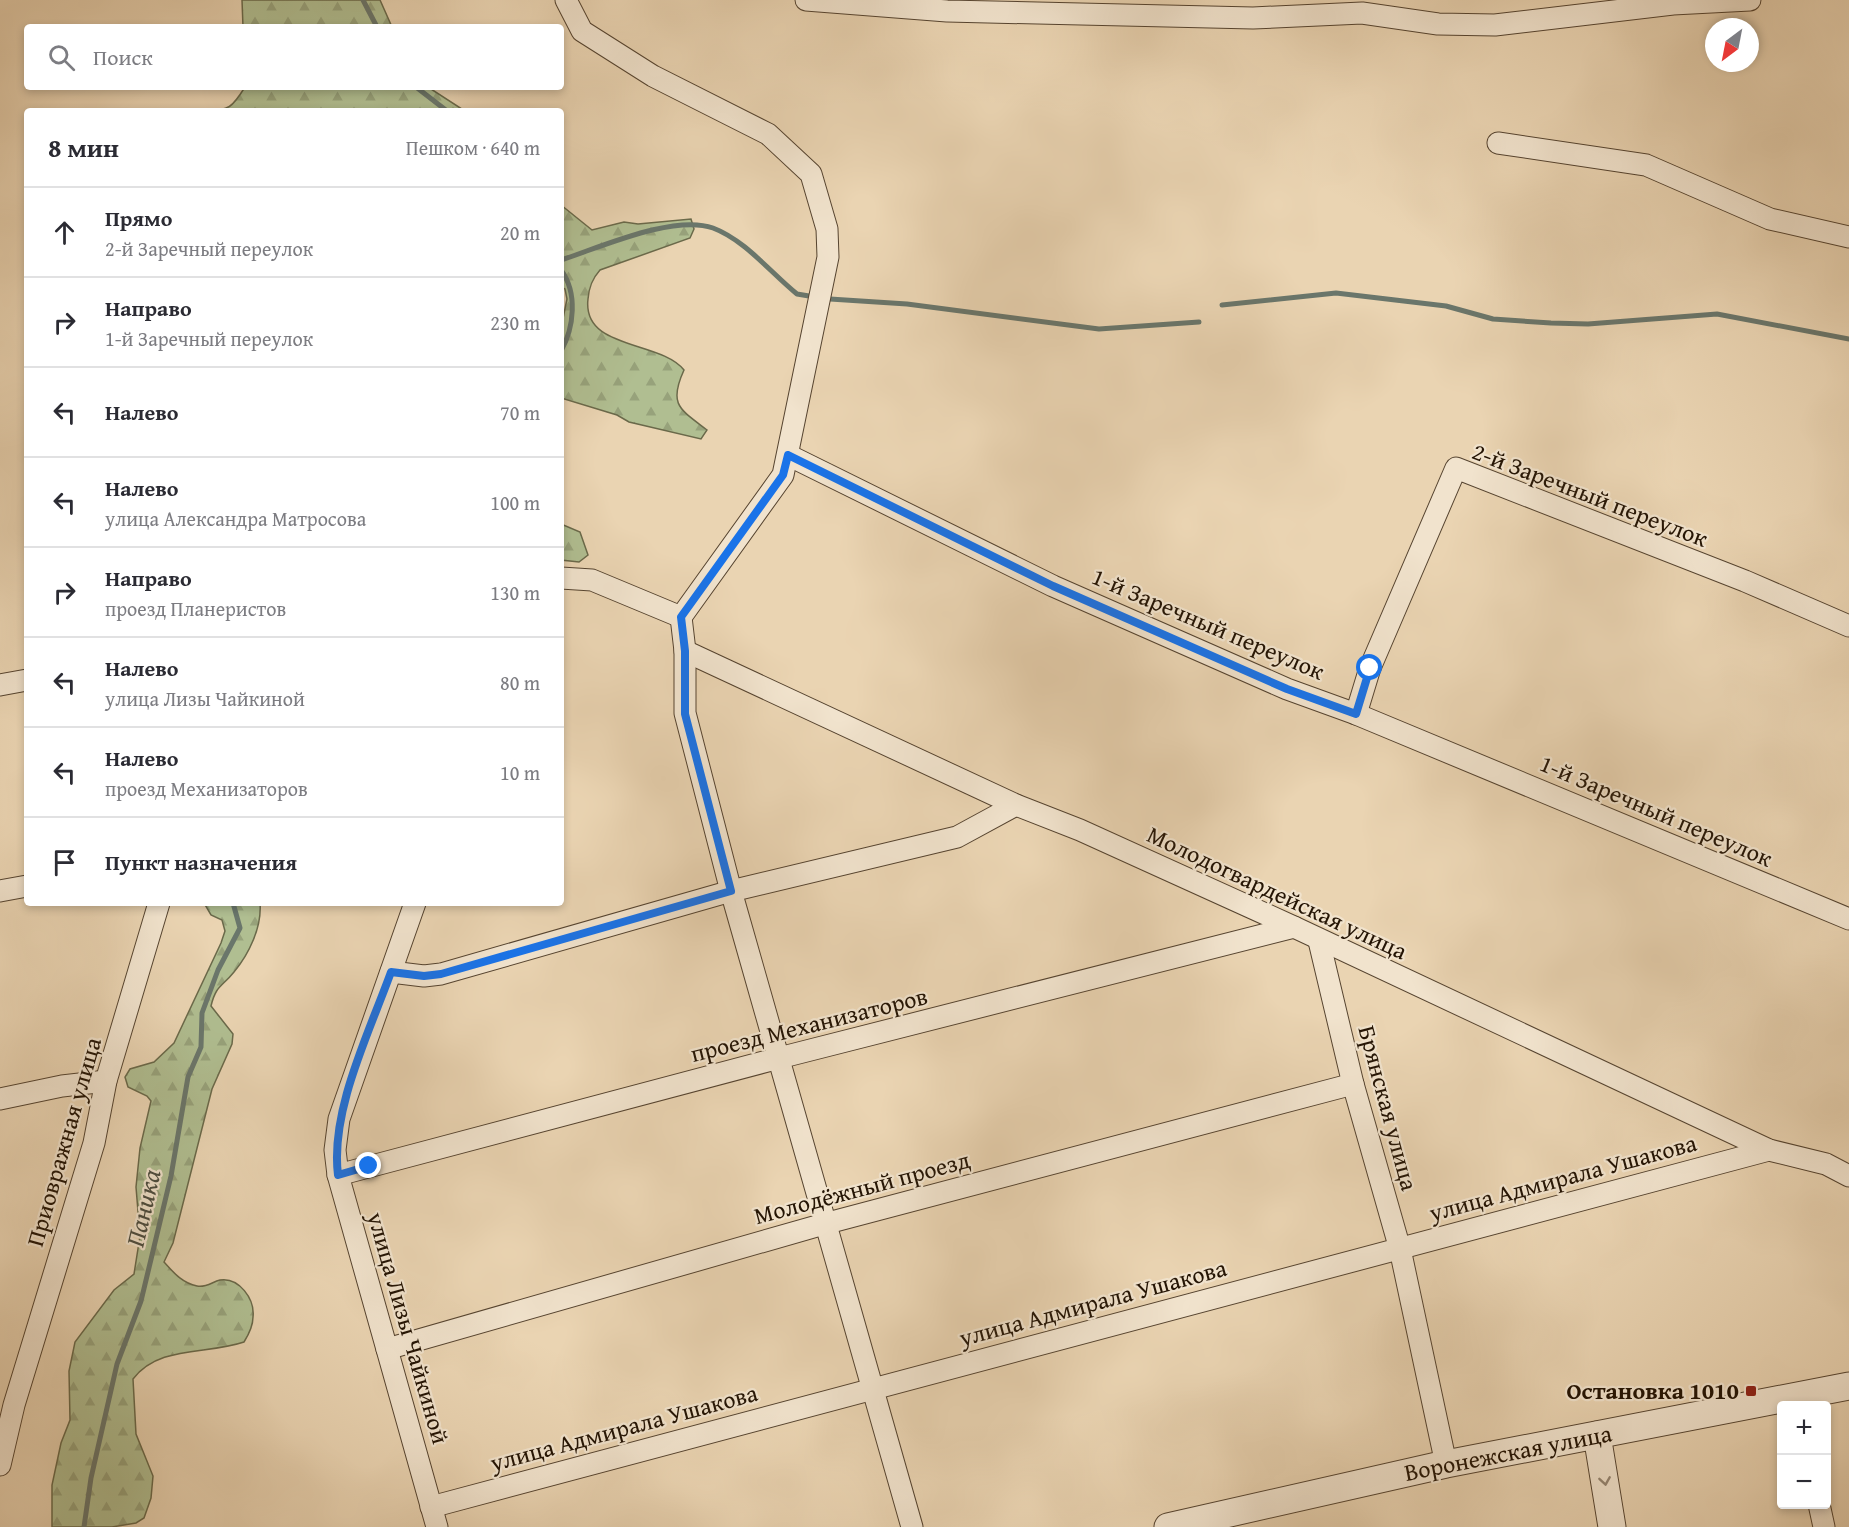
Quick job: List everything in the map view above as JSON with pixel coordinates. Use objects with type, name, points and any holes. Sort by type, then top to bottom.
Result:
[{"type":"street","points":[[566,0],[582,31],[653,76],[768,134],[811,174],[827,229],[828,257],[783,475],[681,617],[685,651],[685,714],[731,891],[912,1527]]},
{"type":"street","points":[[806,0],[958,12],[1253,18],[1364,7],[1438,24],[1495,24],[1673,4],[1750,0]]},
{"type":"street","points":[[1498,142],[1646,165],[1770,219],[1849,237]]},
{"type":"street","name":"1-й Заречный переулок","points":[[788,455],[1053,586],[1287,689],[1356,714],[1849,919]]},
{"type":"street","name":"2-й Заречный переулок","points":[[1356,714],[1370,668],[1456,468],[1745,581],[1849,626]]},
{"type":"street","points":[[564,578],[592,580],[681,617]]},
{"type":"street","name":"Молодогвардейская улица","points":[[685,651],[1016,806],[1080,830],[1294,927],[1319,941],[1490,1018],[1769,1150],[1826,1164],[1849,1176]]},
{"type":"street","points":[[0,685],[24,681]]},
{"type":"street","points":[[391,972],[424,976],[441,974],[731,891],[957,837],[1016,806]]},
{"type":"street","points":[[0,891],[24,887]]},
{"type":"street","name":"Приовражная улица","points":[[0,1465],[7,1406],[94,1143],[106,1081],[158,906]]},
{"type":"street","name":"улица Лизы Чайкиной","points":[[415,906],[339,1119],[335,1150],[338,1175],[434,1517]]},
{"type":"street","name":"проезд Механизаторов","points":[[338,1175],[779,1058],[1294,927]]},
{"type":"street","name":"Брянская улица","points":[[1319,941],[1353,1084],[1400,1248],[1446,1464]]},
{"type":"street","points":[[0,1099],[62,1086],[106,1081]]},
{"type":"street","name":"Молодёжный проезд","points":[[387,1349],[824,1224],[1353,1084]]},
{"type":"street","name":"улица Адмирала Ушакова","points":[[434,1517],[871,1387],[1769,1150]]},
{"type":"street","name":"Воронежская улица","points":[[1796,1401],[1849,1386]]},
{"type":"street","name":"Воронежская улица","points":[[1168,1527],[1446,1464],[1777,1405]]},
{"type":"street","points":[[1598,1435],[1612,1527]]},
{"type":"street","points":[[1820,1509],[1824,1527]]},
{"type":"green space","points":[[242,0],[380,0],[391,24],[243,24]]},
{"type":"green space","points":[[243,90],[433,90],[460,108],[226,108],[236,101]]},
{"type":"green space","points":[[564,207],[592,230],[624,222],[638,224],[691,219],[694,229],[690,238],[600,270],[591,283],[588,299],[589,315],[597,327],[609,336],[658,353],[673,360],[684,370],[679,382],[677,399],[684,411],[707,430],[701,439],[629,422],[617,415],[564,399],[564,314],[567,299]]},
{"type":"green space","points":[[564,525],[580,532],[588,555],[579,562],[564,560]]},
{"type":"green space","points":[[206,906],[260,906],[257,931],[249,949],[234,972],[217,990],[211,1006],[233,1034],[232,1044],[212,1089],[173,1243],[164,1262],[179,1277],[192,1285],[203,1286],[227,1280],[239,1286],[251,1303],[252,1324],[244,1342],[170,1356],[144,1368],[133,1379],[136,1434],[153,1476],[151,1498],[144,1518],[136,1523],[112,1527],[52,1527],[52,1485],[61,1443],[70,1420],[69,1371],[75,1342],[114,1290],[134,1274],[140,1236],[136,1187],[140,1148],[151,1101],[147,1096],[128,1087],[125,1077],[130,1069],[154,1062],[174,1043],[225,931],[222,920],[211,915]]},
{"type":"waterway","name":"Паника","points":[[363,0],[375,24]]},
{"type":"waterway","name":"Паника","points":[[420,90],[443,108]]},
{"type":"waterway","points":[[564,259],[637,234],[678,225],[697,225],[725,233],[797,294],[809,296]]},
{"type":"waterway","name":"Паника","points":[[564,275],[572,300],[571,321],[564,344]]},
{"type":"waterway","points":[[1222,305],[1336,293],[1446,306],[1493,319],[1551,323],[1588,324],[1717,314],[1849,339]]},
{"type":"waterway","points":[[830,299],[907,304],[1099,329],[1199,322]]},
{"type":"waterway","name":"Паника","points":[[84,1527],[91,1478],[117,1364],[141,1301],[171,1176],[188,1077],[201,1047],[202,1013],[218,970],[240,928],[234,906]]},
{"type":"place","name":"Остановка 1010","points":[[1751,1391]]},
{"type":"route","points":[[369,1166],[338,1175],[335,1150],[339,1119],[391,972],[424,976],[441,974],[731,891],[685,714],[685,651],[681,617],[783,475],[788,455],[911,513],[1053,586],[1287,689],[1356,714],[1370,668]]}]
